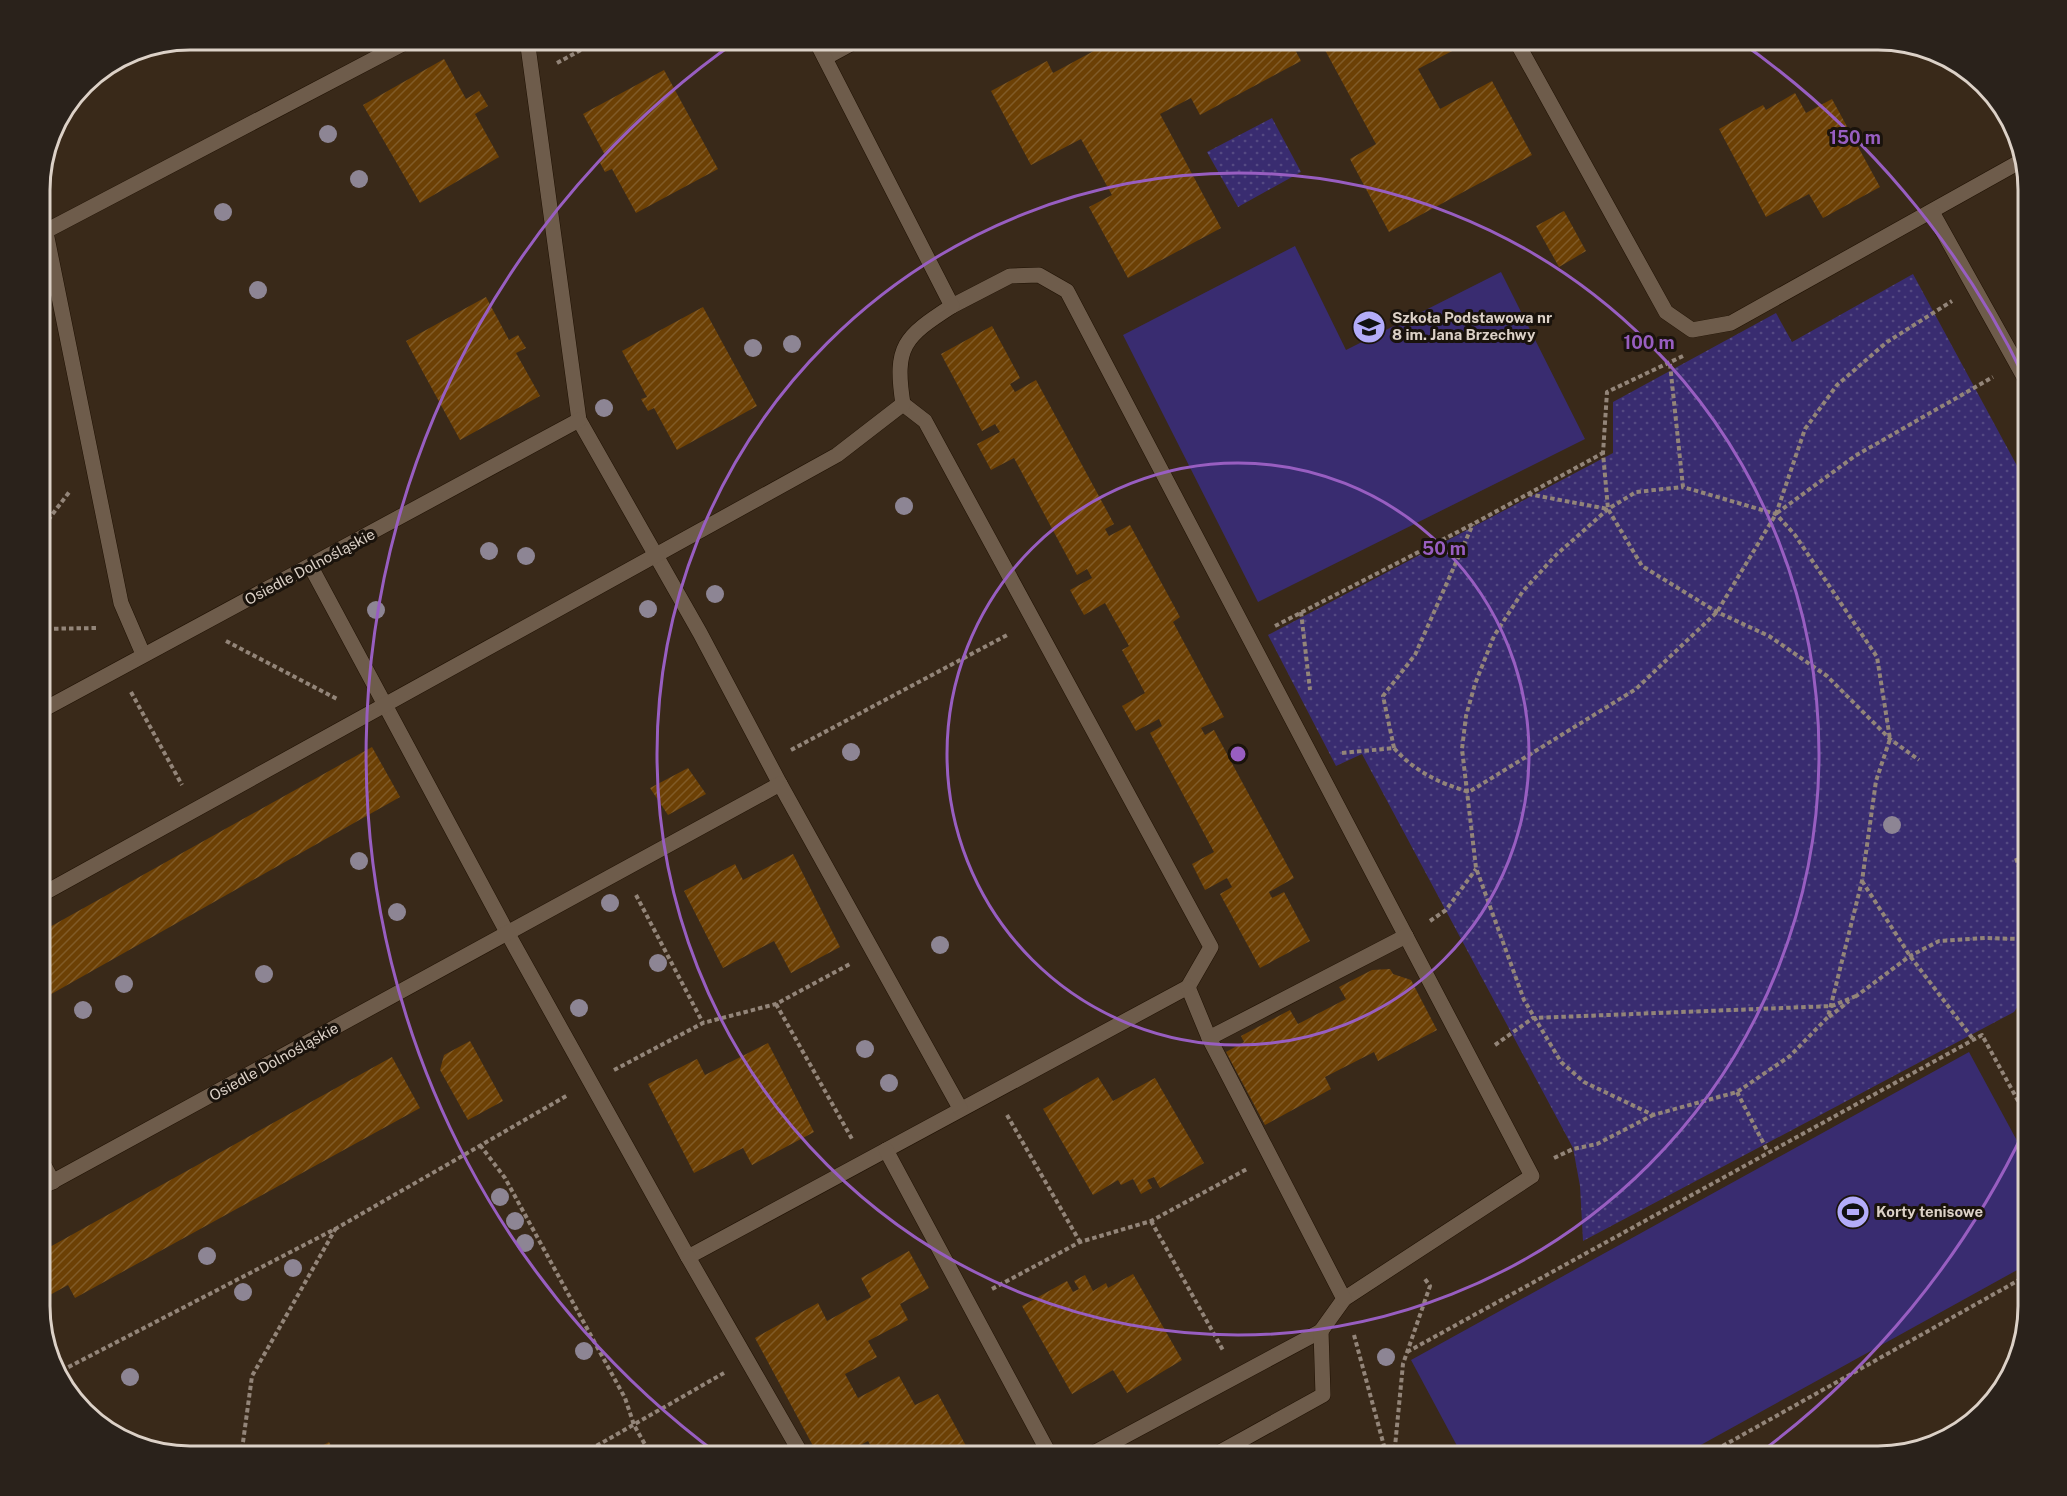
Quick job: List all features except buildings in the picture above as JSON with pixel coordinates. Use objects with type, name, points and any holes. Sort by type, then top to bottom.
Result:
[{"type":"street","points":[[50,229],[391,50]]},
{"type":"street","points":[[529,50],[579,420],[656,554],[780,784],[960,1108]]},
{"type":"street","points":[[820,50],[952,306]]},
{"type":"street","points":[[825,58],[840,50]]},
{"type":"street","points":[[1521,50],[1666,312],[1692,330],[1731,323],[2015,164]]},
{"type":"street","points":[[1932,212],[2017,364]]},
{"type":"street","points":[[50,261],[121,603],[143,654]]},
{"type":"street","points":[[688,1257],[960,1108],[1188,987],[1211,947],[925,421],[903,404],[899,379],[900,357],[914,330],[952,306],[1010,276],[1039,275],[1067,291],[1532,1176],[1344,1299],[1321,1331],[1107,1446]]},
{"type":"street","points":[[50,890],[837,455],[903,404]]},
{"type":"street","name":"Osiedle Dolnośląskie","points":[[50,706],[143,654],[311,567],[579,420]]},
{"type":"street","points":[[311,567],[590,1083],[796,1446]]},
{"type":"street","name":"Osiedle Dolnośląskie","points":[[50,1184],[780,784]]},
{"type":"street","points":[[1209,1038],[1406,936]]},
{"type":"street","points":[[1188,987],[1209,1038],[1344,1299]]},
{"type":"street","points":[[885,1150],[1045,1446]]},
{"type":"street","points":[[1231,1446],[1323,1395],[1321,1331]]},
{"type":"path","points":[[533,76],[581,50]]},
{"type":"path","points":[[1473,524],[1415,655],[1383,696],[1394,748],[1417,770],[1446,785],[1469,792],[1636,689],[1717,612],[1776,514],[1805,429],[1837,385],[1887,342],[1974,288]]},
{"type":"path","points":[[1688,352],[1670,364],[1607,392],[1603,453],[1608,509],[1642,566],[1717,612],[1769,636],[1827,676],[1890,739],[1919,760]]},
{"type":"path","points":[[1670,364],[1683,487]]},
{"type":"path","points":[[1776,514],[1855,456],[2017,364]]},
{"type":"path","points":[[1249,639],[1473,524],[1603,453]]},
{"type":"path","points":[[1653,1115],[1584,1082],[1561,1062],[1533,1018],[1524,1000],[1476,868],[1469,792],[1462,749],[1466,716],[1494,636],[1523,591],[1556,555],[1608,509],[1636,492],[1683,487],[1776,514],[1795,535],[1877,657],[1890,739],[1876,781],[1862,880],[1828,1017]]},
{"type":"path","points":[[50,517],[72,488]]},
{"type":"path","points":[[1527,494],[1608,509]]},
{"type":"path","points":[[1301,612],[1310,699]]},
{"type":"path","points":[[769,761],[1034,621]]},
{"type":"path","points":[[50,629],[96,628]]},
{"type":"path","points":[[223,640],[345,703]]},
{"type":"path","points":[[116,670],[196,809]]},
{"type":"path","points":[[1336,754],[1394,748]]},
{"type":"path","points":[[2016,858],[2018,864]]},
{"type":"path","points":[[1406,936],[1446,910],[1476,868]]},
{"type":"path","points":[[623,870],[703,1023]]},
{"type":"path","points":[[1862,880],[1910,956],[1973,1039]]},
{"type":"path","points":[[1530,1171],[1573,1149],[1597,1144],[1653,1115],[1737,1092],[1790,1056],[1828,1017],[1856,996],[1910,956],[1939,941],[1985,938],[2018,939]]},
{"type":"path","points":[[64,1369],[337,1228],[590,1083],[703,1023],[776,1004],[874,951]]},
{"type":"path","points":[[1472,1061],[1533,1018],[1832,1006],[1856,996]]},
{"type":"path","points":[[776,1004],[865,1162]]},
{"type":"path","points":[[1407,1352],[1982,1035],[2018,1101]]},
{"type":"path","points":[[993,1091],[1080,1242]]},
{"type":"path","points":[[1737,1092],[1768,1152]]},
{"type":"path","points":[[480,1145],[505,1178],[625,1398],[634,1425],[646,1446]]},
{"type":"path","points":[[968,1302],[1080,1242],[1151,1221],[1270,1156]]},
{"type":"path","points":[[1151,1221],[1237,1376]]},
{"type":"path","points":[[242,1446],[252,1376],[337,1228]]},
{"type":"path","points":[[1395,1446],[1403,1364],[1430,1286],[1408,1257]]},
{"type":"path","points":[[1723,1446],[2018,1281]]},
{"type":"path","points":[[1344,1299],[1384,1446]]},
{"type":"path","points":[[597,1446],[748,1359]]},
{"type":"shaded area","points":[[1272,118],[1301,172],[1238,207],[1207,152]]},
{"type":"shaded area","points":[[1295,246],[1346,350],[1501,272],[1585,439],[1258,602],[1123,335]]},
{"type":"shaded area","points":[[1913,274],[2018,468],[2018,1006],[2014,1012],[1583,1241],[1580,1186],[1573,1148],[1362,754],[1336,766],[1268,635],[1613,453],[1613,402],[1776,313],[1792,342]]},
{"type":"shaded area","name":"Korty tenisowe","points":[[1969,1052],[2018,1143],[2018,1270],[1699,1446],[1457,1446],[1411,1360]]},
{"type":"place","name":"Szkoła Podstawowa nr 8 im. Jana Brzechwy","points":[[1369,327]]},
{"type":"place","name":"Korty tenisowe","points":[[1853,1212]]}]
